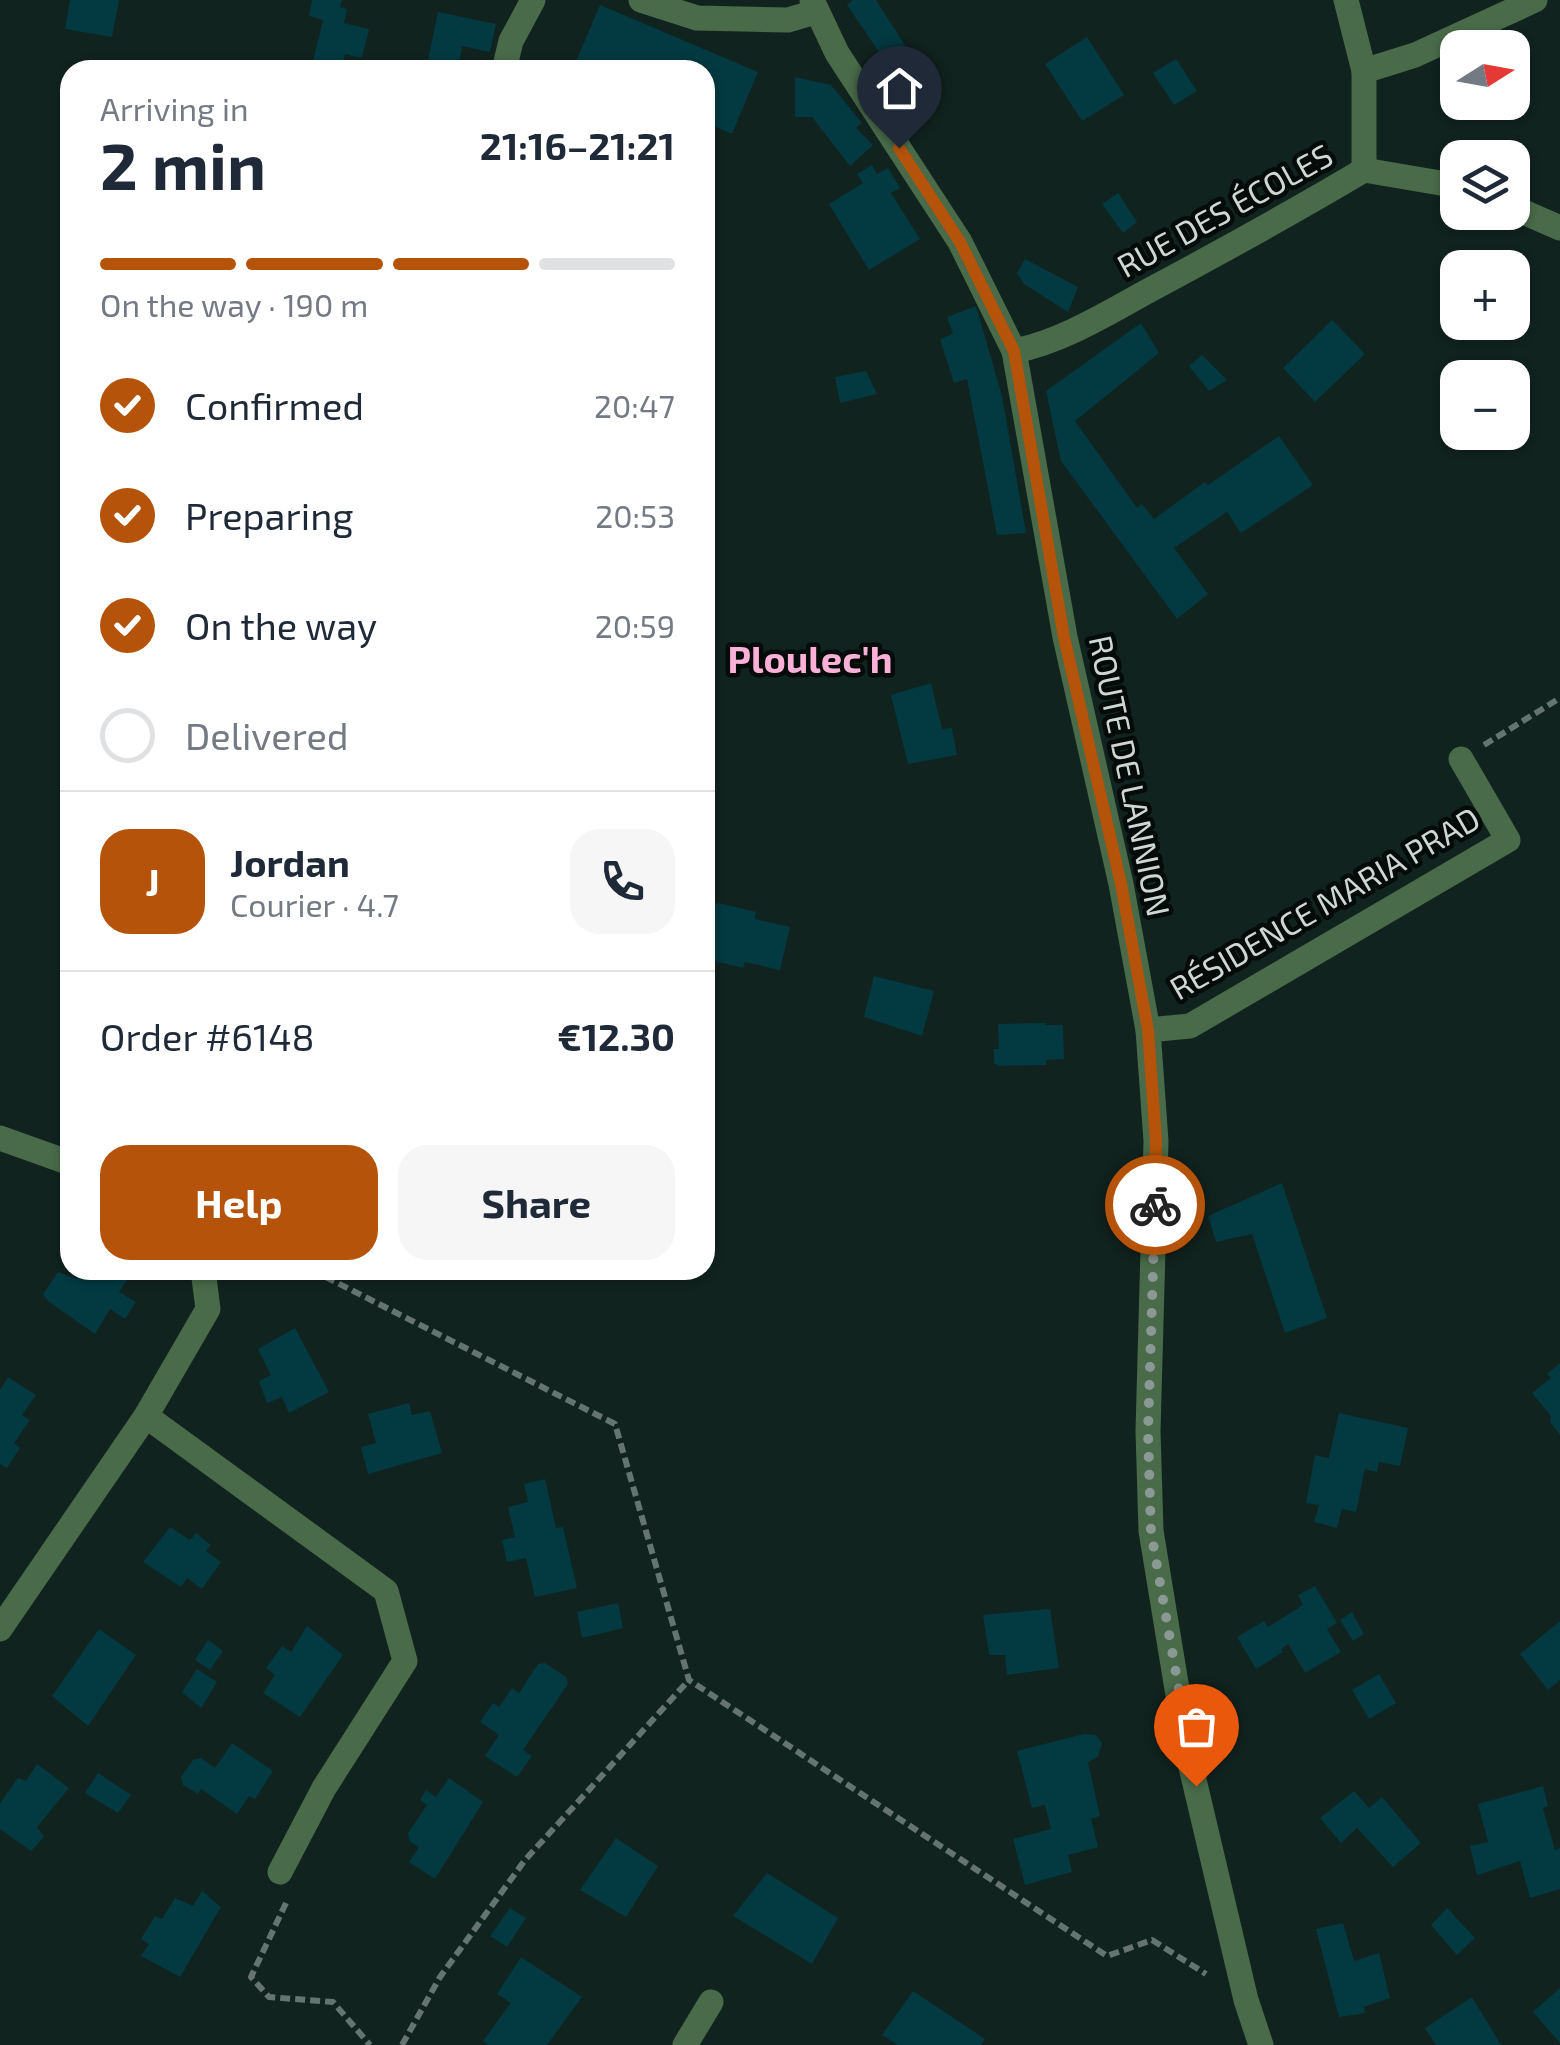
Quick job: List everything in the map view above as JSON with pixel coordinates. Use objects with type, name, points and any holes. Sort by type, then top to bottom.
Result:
[{"type":"street","points":[[506,60],[511,41],[533,0]]},
{"type":"street","points":[[641,0],[697,18],[788,20],[814,6]]},
{"type":"street","name":"RUE DES ÉCOLES","points":[[1014,351],[1038,346],[1114,310],[1268,228],[1364,170],[1364,72],[1346,0]]},
{"type":"street","points":[[1364,72],[1415,55],[1535,0]]},
{"type":"street","name":"ROUTE DE LANNION","points":[[814,6],[837,54],[960,242],[1014,351],[1064,637],[1121,884],[1148,1030],[1156,1141],[1148,1432],[1151,1532],[1187,1750],[1246,2000],[1261,2045]]},
{"type":"street","points":[[1364,170],[1440,183]]},
{"type":"street","points":[[1530,215],[1560,228]]},
{"type":"street","name":"RÉSIDENCE MARIA PRAD","points":[[1148,1030],[1190,1026],[1508,840],[1461,759]]},
{"type":"street","points":[[0,1138],[60,1159]]},
{"type":"street","points":[[0,1629],[146,1416],[208,1309],[204,1280]]},
{"type":"street","points":[[146,1416],[386,1590],[405,1661],[324,1788],[280,1872]]},
{"type":"street","points":[[685,2045],[710,2002]]},
{"type":"path","points":[[1461,759],[1560,698]]},
{"type":"path","points":[[332,1280],[615,1424],[689,1680],[1107,1956],[1152,1940],[1246,2000]]},
{"type":"path","points":[[402,2045],[440,1977],[525,1860],[689,1680]]},
{"type":"path","points":[[280,1872],[288,1899],[251,1977],[269,1996],[333,2002],[370,2045]]},
{"type":"building","points":[[70,0],[119,0],[112,37],[65,29]]},
{"type":"building","points":[[312,0],[342,0],[340,7],[347,9],[344,23],[369,29],[362,58],[345,54],[344,60],[313,60],[323,20],[309,16]]},
{"type":"building","points":[[853,0],[876,0],[906,47],[886,62],[847,5]]},
{"type":"building","points":[[600,5],[758,72],[732,134],[715,126],[715,60],[577,60]]},
{"type":"building","points":[[438,12],[496,24],[490,52],[462,46],[460,60],[428,60]]},
{"type":"building","points":[[1087,37],[1124,95],[1082,121],[1045,64]]},
{"type":"building","points":[[1176,59],[1197,91],[1174,105],[1153,73]]},
{"type":"building","points":[[795,77],[831,85],[862,123],[856,128],[873,145],[850,166],[812,117],[795,117]]},
{"type":"building","points":[[872,165],[877,174],[888,168],[900,188],[891,193],[920,239],[869,270],[829,204],[863,183],[857,174]]},
{"type":"building","points":[[1118,193],[1137,222],[1123,233],[1102,204]]},
{"type":"building","points":[[1025,259],[1078,287],[1068,312],[1024,284],[1017,273]]},
{"type":"building","points":[[976,306],[1002,396],[1026,533],[997,535],[967,379],[954,383],[940,339],[953,334],[947,317]]},
{"type":"building","points":[[1332,320],[1365,354],[1315,402],[1283,368]]},
{"type":"building","points":[[1141,323],[1159,353],[1075,421],[1137,508],[1142,504],[1154,519],[1279,436],[1313,485],[1241,533],[1227,512],[1174,548],[1208,594],[1177,619],[1061,461],[1046,391]]},
{"type":"building","points":[[1202,355],[1227,380],[1209,391],[1189,366]]},
{"type":"building","points":[[866,371],[877,394],[840,403],[835,377]]},
{"type":"building","points":[[931,683],[942,729],[952,728],[957,755],[908,764],[891,695]]},
{"type":"building","points":[[715,905],[756,912],[755,919],[790,927],[780,970],[745,962],[743,968],[715,961]]},
{"type":"building","points":[[874,976],[934,991],[922,1036],[864,1017]]},
{"type":"building","points":[[998,1024],[1063,1025],[1064,1059],[1046,1060],[1046,1065],[994,1063],[994,1049],[999,1049]]},
{"type":"building","points":[[1282,1183],[1327,1318],[1285,1333],[1252,1234],[1216,1242],[1208,1216]]},
{"type":"building","points":[[58,1272],[60,1280],[127,1280],[119,1292],[136,1302],[125,1319],[110,1309],[95,1334],[43,1294]]},
{"type":"building","points":[[295,1328],[329,1392],[289,1413],[282,1397],[267,1403],[259,1381],[271,1375],[258,1349]]},
{"type":"building","points":[[1560,1363],[1560,1435],[1550,1422],[1551,1416],[1532,1393],[1551,1378],[1547,1374]]},
{"type":"building","points":[[8,1377],[36,1395],[22,1415],[30,1420],[14,1443],[20,1448],[7,1468],[0,1464],[0,1390]]},
{"type":"building","points":[[409,1403],[412,1415],[430,1411],[442,1453],[368,1474],[361,1447],[376,1443],[368,1414]]},
{"type":"building","points":[[1339,1413],[1408,1428],[1400,1466],[1379,1462],[1377,1472],[1365,1469],[1356,1512],[1342,1509],[1337,1528],[1314,1522],[1319,1505],[1306,1503],[1315,1455],[1329,1458]]},
{"type":"building","points":[[545,1479],[556,1528],[563,1527],[577,1588],[535,1597],[526,1558],[507,1562],[502,1540],[515,1537],[508,1507],[528,1502],[524,1484]]},
{"type":"building","points":[[170,1527],[190,1540],[196,1533],[211,1545],[206,1551],[221,1562],[202,1589],[187,1578],[181,1587],[143,1562]]},
{"type":"building","points":[[1315,1586],[1337,1623],[1327,1629],[1341,1652],[1305,1673],[1288,1644],[1281,1649],[1283,1652],[1256,1669],[1237,1637],[1264,1621],[1268,1627],[1303,1605],[1298,1595]]},
{"type":"building","points":[[618,1603],[623,1628],[582,1638],[577,1612]]},
{"type":"building","points":[[1050,1609],[1059,1668],[1007,1675],[1005,1655],[989,1655],[983,1615]]},
{"type":"building","points":[[1352,1612],[1364,1634],[1353,1641],[1340,1620]]},
{"type":"building","points":[[1560,1621],[1560,1680],[1548,1690],[1520,1654]]},
{"type":"building","points":[[307,1626],[343,1655],[300,1717],[263,1693],[275,1675],[266,1668],[282,1646],[291,1652]]},
{"type":"building","points":[[99,1629],[136,1655],[88,1726],[52,1696]]},
{"type":"building","points":[[208,1640],[223,1651],[210,1670],[195,1660]]},
{"type":"building","points":[[545,1663],[566,1677],[568,1684],[523,1750],[532,1756],[517,1777],[485,1756],[499,1735],[480,1722],[493,1703],[499,1707],[512,1688],[519,1693],[538,1664]]},
{"type":"building","points":[[197,1669],[217,1682],[201,1708],[182,1692]]},
{"type":"building","points":[[1379,1674],[1396,1703],[1369,1719],[1352,1690]]},
{"type":"building","points":[[1084,1734],[1096,1735],[1102,1743],[1098,1757],[1088,1762],[1100,1816],[1091,1819],[1098,1847],[1068,1855],[1072,1872],[1025,1885],[1013,1839],[1051,1829],[1045,1805],[1032,1808],[1017,1751]]},
{"type":"building","points":[[232,1743],[273,1771],[255,1799],[249,1796],[237,1814],[201,1789],[198,1794],[183,1785],[181,1777],[193,1760],[201,1758],[215,1768]]},
{"type":"building","points":[[37,1764],[69,1788],[37,1827],[44,1837],[31,1851],[0,1829],[0,1803],[18,1778],[26,1781]]},
{"type":"building","points":[[98,1773],[131,1795],[118,1813],[85,1793]]},
{"type":"building","points":[[449,1778],[483,1802],[435,1879],[409,1862],[419,1847],[409,1841],[408,1833],[427,1805],[420,1800],[426,1790],[436,1797]]},
{"type":"building","points":[[1543,1786],[1548,1806],[1543,1808],[1555,1850],[1560,1848],[1560,1889],[1530,1898],[1520,1861],[1477,1875],[1470,1846],[1488,1842],[1478,1804]]},
{"type":"building","points":[[1354,1791],[1369,1808],[1382,1797],[1421,1843],[1393,1867],[1357,1828],[1341,1843],[1320,1818]]},
{"type":"building","points":[[616,1838],[658,1866],[626,1917],[580,1890]]},
{"type":"building","points":[[767,1873],[838,1918],[812,1964],[733,1916]]},
{"type":"building","points":[[202,1891],[221,1907],[180,1977],[141,1956],[149,1944],[141,1939],[155,1916],[162,1919],[175,1898],[193,1906]]},
{"type":"building","points":[[510,1908],[526,1918],[507,1947],[490,1936]]},
{"type":"building","points":[[1447,1908],[1475,1938],[1457,1955],[1431,1925]]},
{"type":"building","points":[[1343,1923],[1354,1961],[1379,1953],[1390,1998],[1364,2007],[1365,2013],[1339,2017],[1316,1929]]},
{"type":"building","points":[[521,1957],[582,1997],[547,2045],[488,2045],[483,2041],[511,2003],[497,1994]]},
{"type":"building","points":[[1560,1988],[1560,2043],[1533,2012]]},
{"type":"building","points":[[913,1991],[985,2039],[981,2045],[898,2045],[882,2035]]},
{"type":"building","points":[[1472,1997],[1501,2045],[1436,2045],[1425,2028]]},
{"type":"way so far","points":[[1155,1205],[1148,1432],[1151,1532],[1196,1786]]},
{"type":"district","name":"Ploulec'h","points":[[810,660]]},
{"type":"route","points":[[899,148],[960,242],[1014,351],[1064,637],[1121,884],[1148,1030],[1156,1141],[1155,1205]]}]
